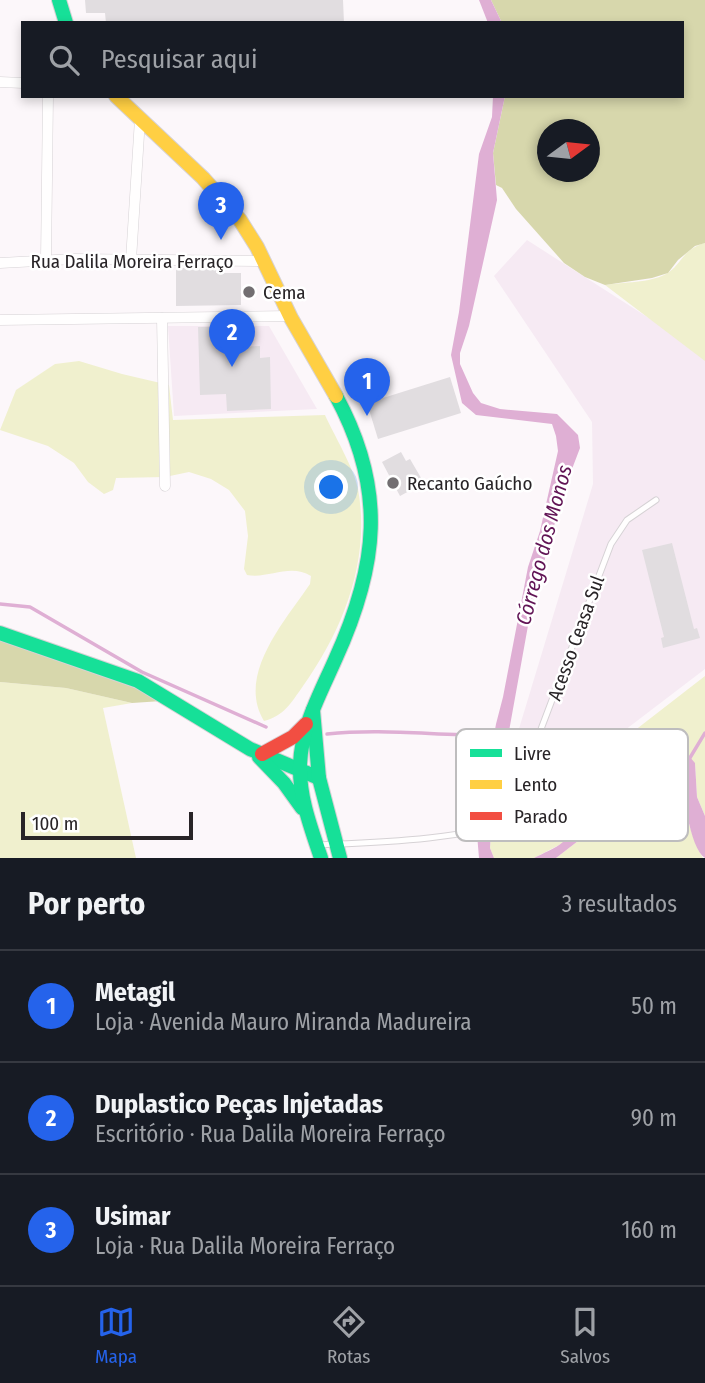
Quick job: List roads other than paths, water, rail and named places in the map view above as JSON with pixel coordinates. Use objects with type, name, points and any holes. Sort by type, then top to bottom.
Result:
[{"type":"main road","points":[[60,0],[65,21]]},
{"type":"main road","points":[[118,98],[231,208],[248,231],[290,316],[352,429],[360,453],[371,512],[372,550],[363,590],[303,735],[300,781],[319,852]]},
{"type":"main road","points":[[0,633],[138,681],[256,751],[319,778]]},
{"type":"main road","points":[[313,709],[319,778],[338,851]]},
{"type":"main road","points":[[256,751],[293,737],[307,723]]},
{"type":"main road","points":[[256,751],[284,783],[308,818]]},
{"type":"street","points":[[0,82],[21,83]]},
{"type":"street","points":[[46,261],[48,98]]},
{"type":"street","points":[[131,260],[140,120]]},
{"type":"street","name":"Rua Dalila Moreira Ferraço","points":[[0,263],[264,261]]},
{"type":"street","points":[[0,320],[290,316]]},
{"type":"street","points":[[162,318],[164,486]]},
{"type":"lane","name":"Acesso Ceasa Sul","points":[[542,729],[611,544],[627,520],[656,500]]},
{"type":"lane","name":"Acesso Ceasa Sul","points":[[338,851],[456,833]]},
{"type":"lane","points":[[319,852],[338,851]]},
{"type":"water","points":[[479,0],[491,0],[501,21],[487,21]]},
{"type":"water","name":"Córrego dos Monos","points":[[493,98],[505,98],[493,153],[497,200],[469,326],[460,353],[460,364],[473,393],[481,403],[500,409],[557,414],[578,435],[580,448],[564,490],[531,609],[509,729],[495,729],[528,567],[540,531],[558,451],[552,424],[476,415],[462,403],[451,355],[479,154],[492,117]]},
{"type":"water","points":[[688,755],[695,763],[697,797],[705,816],[705,858],[699,852],[688,818]]},
{"type":"water","points":[[478,841],[490,841],[494,858],[479,858]]},
{"type":"water","points":[[563,841],[578,841],[556,858],[534,858]]},
{"type":"waterway","points":[[0,604],[30,607],[142,672],[266,727]]},
{"type":"waterway","points":[[327,734],[369,732],[456,734]]},
{"type":"waterway","points":[[688,761],[705,733]]},
{"type":"place","name":"Usimar","points":[[221,240]]},
{"type":"place","name":"Cema","points":[[249,292]]},
{"type":"place","name":"Duplastico Peças Injetadas","points":[[232,367]]},
{"type":"place","name":"Metagil","points":[[367,416]]},
{"type":"place","name":"Recanto Gaúcho","points":[[393,483]]}]
